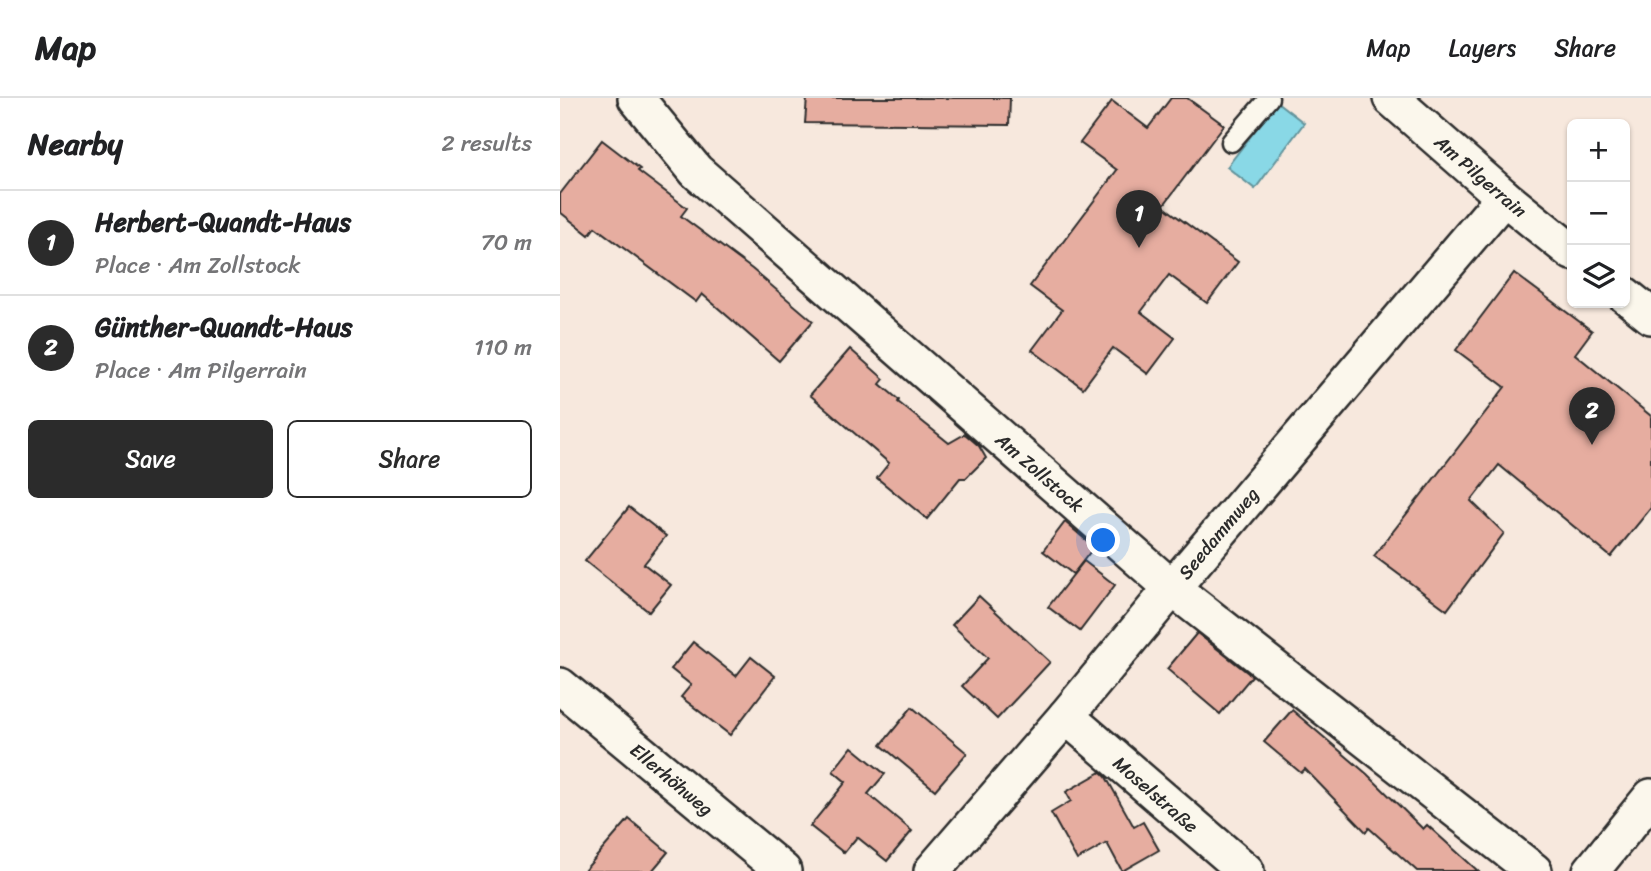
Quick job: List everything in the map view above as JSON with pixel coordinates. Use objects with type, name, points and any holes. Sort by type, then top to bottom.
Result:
[{"type":"street","name":"Am Zollstock","points":[[636,98],[696,171],[1172,588],[1534,871]]},
{"type":"street","name":"Am Pilgerrain","points":[[1391,98],[1567,248]]},
{"type":"street","name":"Seedammweg","points":[[932,871],[1504,197]]},
{"type":"street","points":[[1630,299],[1651,316]]},
{"type":"street","name":"Ellerhöhweg","points":[[560,686],[783,871]]},
{"type":"street","name":"Moselstraße","points":[[1066,716],[1246,871]]},
{"type":"street","points":[[1591,871],[1651,797]]},
{"type":"lane","points":[[1231,142],[1269,98]]},
{"type":"water","points":[[1277,102],[1304,123],[1255,189],[1227,167]]},
{"type":"building","points":[[807,98],[1010,98],[1009,125],[805,123]]},
{"type":"building","points":[[1171,98],[1187,98],[1224,125],[1163,206],[1238,262],[1207,303],[1169,275],[1141,312],[1175,338],[1148,374],[1113,348],[1083,388],[1032,350],[1062,310],[1030,286],[1117,170],[1080,143],[1112,101],[1148,128]]},
{"type":"building","points":[[602,140],[687,208],[681,216],[752,269],[813,321],[779,361],[702,294],[696,302],[595,227],[589,235],[560,212],[560,194]]},
{"type":"building","points":[[1514,273],[1592,331],[1575,354],[1651,416],[1651,508],[1611,557],[1499,465],[1471,501],[1504,533],[1447,610],[1374,556],[1505,387],[1456,350]]},
{"type":"building","points":[[850,349],[884,379],[880,384],[899,400],[898,402],[949,443],[965,434],[979,446],[986,458],[966,478],[960,478],[927,519],[877,478],[889,463],[810,395]]},
{"type":"building","points":[[629,507],[666,536],[644,564],[671,585],[649,612],[585,561]]},
{"type":"building","points":[[1065,522],[1094,547],[1073,574],[1043,551]]},
{"type":"building","points":[[1084,561],[1115,585],[1080,631],[1048,607]]},
{"type":"building","points":[[979,596],[1050,662],[997,719],[962,686],[988,658],[952,625]]},
{"type":"building","points":[[1197,633],[1252,676],[1220,714],[1167,669]]},
{"type":"building","points":[[693,642],[736,676],[751,657],[775,676],[730,735],[681,697],[691,685],[671,669]]},
{"type":"building","points":[[912,707],[967,753],[935,790],[881,745]]},
{"type":"building","points":[[1292,710],[1367,774],[1423,829],[1427,825],[1478,871],[1417,871],[1369,828],[1366,832],[1305,769],[1301,773],[1264,742]]},
{"type":"building","points":[[852,747],[885,774],[868,794],[912,831],[887,861],[857,837],[844,853],[810,826],[846,782],[833,771]]},
{"type":"building","points":[[1101,772],[1134,827],[1143,822],[1159,850],[1122,871],[1107,843],[1077,860],[1051,813],[1071,801],[1066,792]]},
{"type":"building","points":[[629,819],[668,852],[652,871],[584,871]]},
{"type":"place","name":"Herbert-Quandt-Haus","points":[[1139,248]]},
{"type":"place","name":"Günther-Quandt-Haus","points":[[1592,445]]}]
